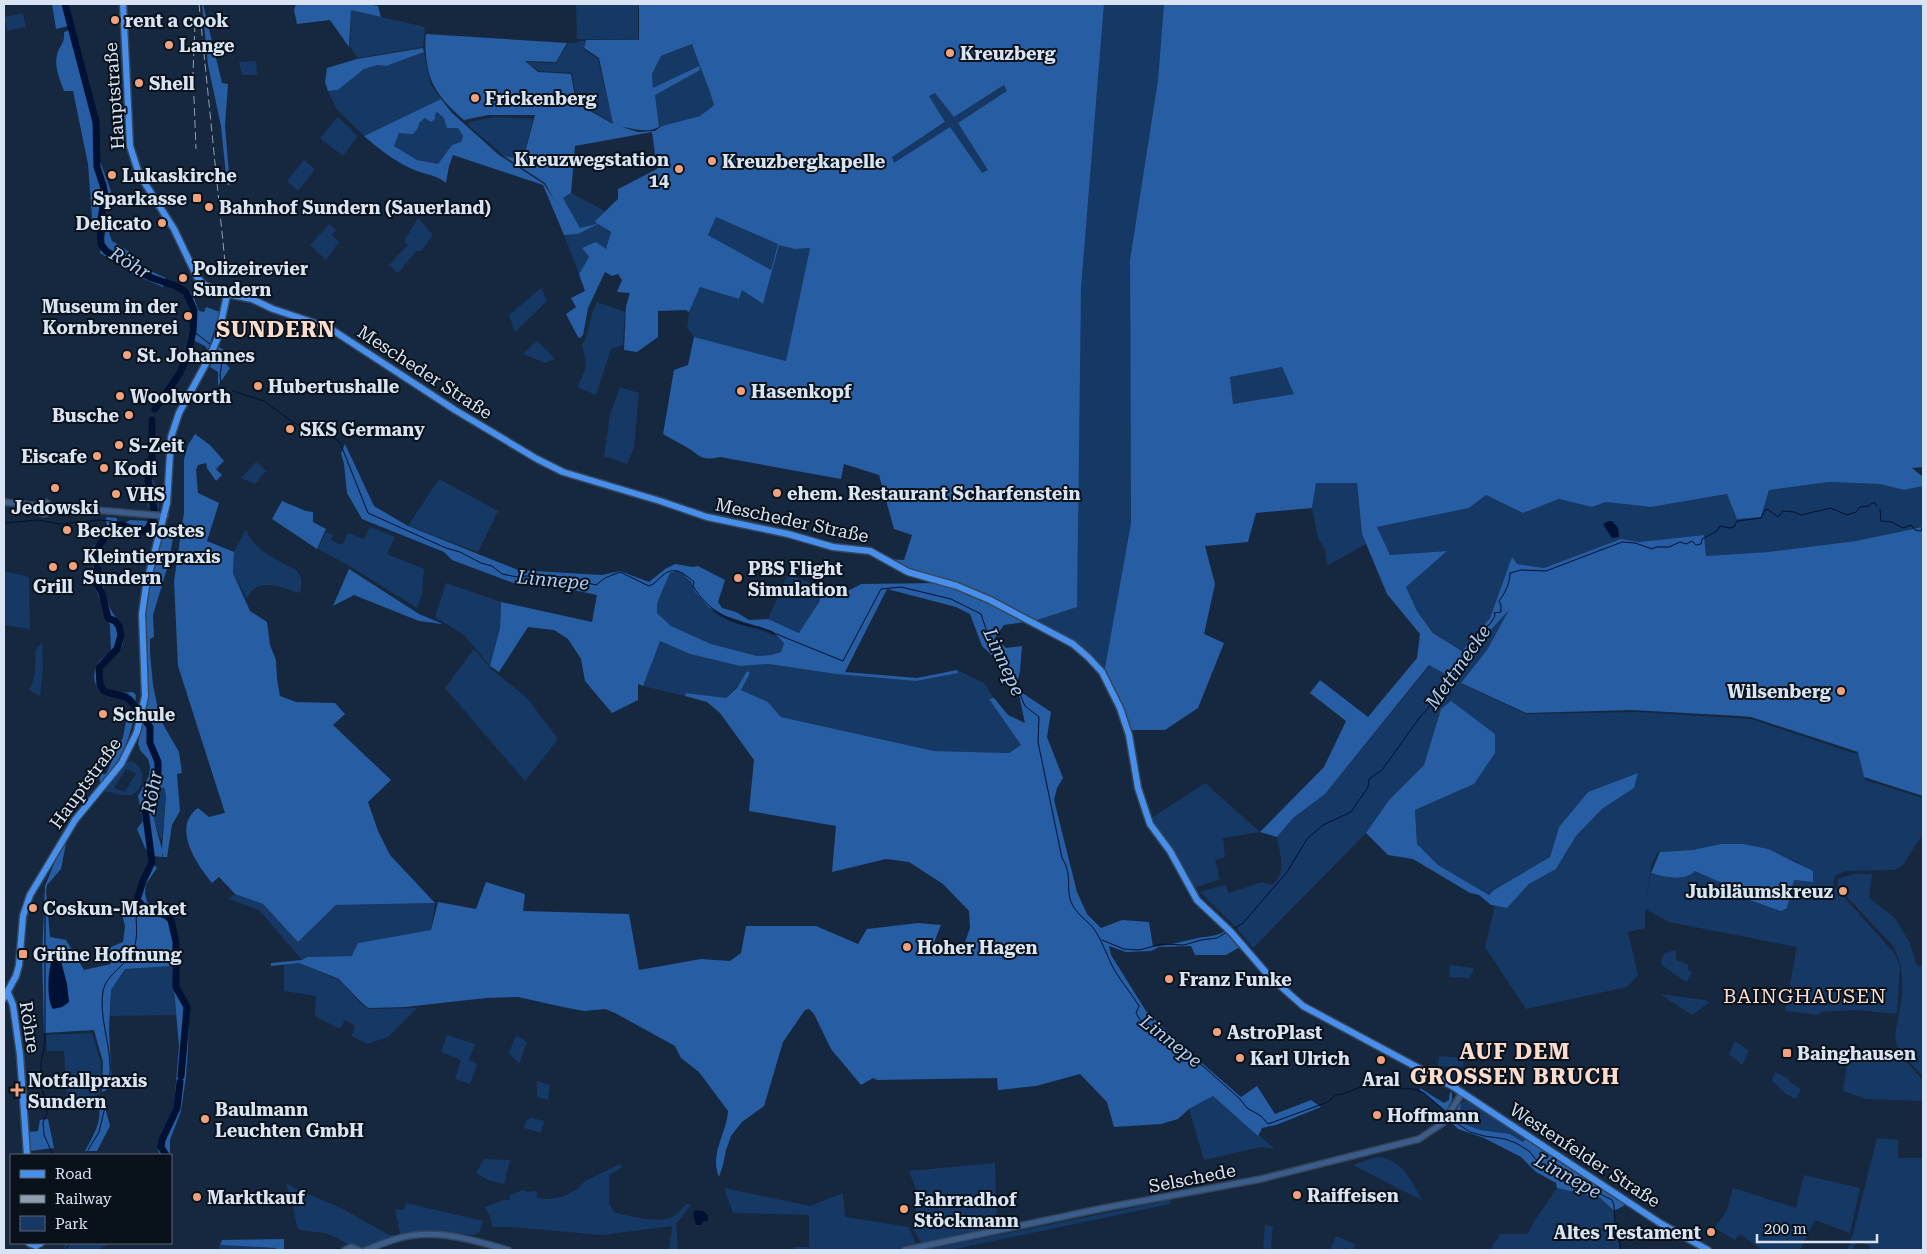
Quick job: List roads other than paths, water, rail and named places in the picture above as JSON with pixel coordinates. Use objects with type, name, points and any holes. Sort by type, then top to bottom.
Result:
[{"type":"main road","name":"Hauptstraße","points":[[123,4],[130,146],[139,174],[174,229],[189,261]]},
{"type":"main road","name":"Mescheder Straße","points":[[189,261],[197,277],[204,284],[227,295],[258,301],[273,309],[334,331],[455,410],[537,459],[563,472],[707,517],[788,534],[833,547],[870,551],[908,572],[968,590],[990,600],[1073,644],[1102,672],[1120,708],[1129,735],[1136,780],[1148,820],[1174,859],[1194,896],[1229,931],[1258,965],[1297,1001],[1366,1041]]},
{"type":"main road","name":"Hauptstraße","points":[[6,995],[19,966],[21,929],[25,906],[61,841],[87,804],[121,764],[129,751],[139,725],[143,705],[145,676],[142,614],[161,516],[167,503],[169,451],[174,427],[218,338],[227,295]]},
{"type":"main road","name":"Röhre","points":[[6,995],[13,1004],[20,1055],[27,1154]]},
{"type":"main road","name":"Westenfelder Straße","points":[[1366,1041],[1462,1093],[1660,1223],[1708,1250]]},
{"type":"street","points":[[4,502],[38,506],[44,502],[49,506],[161,516]]},
{"type":"street","points":[[38,506],[39,511],[43,514],[49,511],[49,506]]},
{"type":"street","name":"Selschede","points":[[905,1250],[1104,1208],[1261,1179],[1419,1139],[1443,1123],[1462,1093]]},
{"type":"street","points":[[366,1250],[400,1238],[434,1234],[460,1237],[508,1250]]},
{"type":"street","points":[[345,1250],[353,1247],[358,1250]]},
{"type":"waterway","name":"Röhr","points":[[65,4],[96,122],[97,167],[105,195],[100,224],[101,244],[106,251],[134,269],[186,292],[194,310],[193,331],[188,354],[180,373],[155,409]]},
{"type":"waterway","name":"Linnepe","points":[[193,331],[210,344]]},
{"type":"waterway","name":"Linnepe","points":[[217,349],[223,355],[220,375],[221,383]]},
{"type":"waterway","name":"Linnepe","points":[[233,391],[264,401],[294,423],[336,439],[341,445],[368,513],[446,548],[460,552],[481,563],[492,566],[502,574],[517,577],[537,575],[562,577],[596,585],[605,578],[620,572],[649,586],[666,573],[671,571],[679,572],[694,582],[693,586],[705,602],[730,619],[749,626],[759,627],[843,661],[881,589],[901,587],[951,599],[981,614],[987,632],[1006,662],[1025,706],[1039,717],[1038,742],[1062,858],[1068,871],[1070,900],[1100,939],[1115,971],[1139,1006],[1136,1013],[1140,1020],[1204,1067],[1240,1099],[1247,1108],[1261,1116],[1268,1124],[1328,1102],[1335,1095],[1361,1087],[1414,1089],[1424,1093],[1445,1111]]},
{"type":"waterway","name":"Röhr","points":[[152,420],[152,460],[148,481],[154,509],[153,518],[148,528],[144,531],[138,531],[122,525],[112,527],[97,549],[95,557],[98,570],[96,582],[102,593],[108,618],[115,621],[119,626],[121,635],[117,649],[99,668],[100,685],[104,691],[126,697],[130,700],[150,727],[150,743],[158,762],[158,773],[155,783],[149,792],[145,809],[152,862],[137,900],[143,906],[167,916],[171,920],[176,942],[176,987],[187,1007],[181,1076]]},
{"type":"waterway","name":"Mettmecke","points":[[1233,929],[1243,923],[1287,872],[1307,839],[1323,825],[1351,812],[1368,787],[1369,779],[1382,770],[1420,717],[1434,702],[1447,680],[1490,624],[1495,616],[1494,613],[1501,612],[1499,601],[1507,588],[1510,573],[1521,570],[1546,571],[1622,542],[1635,543],[1652,549],[1656,547],[1669,547],[1680,542],[1686,544],[1692,541],[1696,545],[1701,544],[1702,539],[1717,531],[1720,526],[1729,528],[1734,527],[1737,521],[1761,518],[1767,509],[1778,517],[1783,511],[1801,515],[1831,508],[1847,515],[1856,512],[1860,507],[1869,506],[1872,503],[1875,503],[1877,506]]},
{"type":"waterway","name":"Mettmecke","points":[[1880,509],[1881,521],[1892,522],[1903,528],[1911,525],[1915,530],[1921,531],[1923,525]]},
{"type":"waterway","points":[[4,523],[38,520],[59,524],[100,520],[111,521],[117,524]]},
{"type":"waterway","points":[[107,1091],[110,1067],[102,1009],[103,991],[108,980],[127,960],[134,948],[138,902]]},
{"type":"waterway","points":[[45,912],[45,1043],[41,1063],[41,1083],[47,1113],[43,1122],[44,1135],[53,1154]]},
{"type":"waterway","name":"Mettmecke","points":[[1102,940],[1124,949],[1139,950],[1162,944],[1184,945],[1217,938],[1227,932]]},
{"type":"waterway","name":"Röhr","points":[[165,1154],[161,1147],[162,1140],[177,1108],[180,1082]]},
{"type":"waterway","points":[[88,1150],[99,1132],[105,1107]]},
{"type":"waterway","name":"Linnepe","points":[[1452,1120],[1470,1132],[1516,1143],[1529,1151],[1538,1162],[1612,1200],[1621,1250]]},
{"type":"waterway","points":[[65,1250],[69,1244]]},
{"type":"railway","points":[[199,4],[226,272]]},
{"type":"railway","points":[[195,24],[193,73],[196,149]]},
{"type":"place","name":"rent a cook","points":[[115,20]]},
{"type":"place","name":"Lange","points":[[169,45]]},
{"type":"place","name":"Kreuzberg","points":[[950,53]]},
{"type":"place","name":"Shell","points":[[139,83]]},
{"type":"place","name":"Frickenberg","points":[[475,98]]},
{"type":"place","name":"Kreuzbergkapelle","points":[[712,161]]},
{"type":"place","name":"Kreuzwegstation 14","points":[[679,169]]},
{"type":"place","name":"Lukaskirche","points":[[112,175]]},
{"type":"place","name":"Sparkasse","points":[[197,198]]},
{"type":"place","name":"Bahnhof Sundern (Sauerland)","points":[[209,207]]},
{"type":"place","name":"Delicato","points":[[162,223]]},
{"type":"place","name":"Polizeirevier Sundern","points":[[183,278]]},
{"type":"place","name":"Museum in der Kornbrennerei","points":[[188,316]]},
{"type":"place","name":"St. Johannes","points":[[127,355]]},
{"type":"place","name":"Hubertushalle","points":[[258,386]]},
{"type":"place","name":"Hasenkopf","points":[[741,391]]},
{"type":"place","name":"Woolworth","points":[[120,396]]},
{"type":"place","name":"Busche","points":[[129,415]]},
{"type":"place","name":"SKS Germany","points":[[290,429]]},
{"type":"place","name":"S-Zeit","points":[[119,445]]},
{"type":"place","name":"Eiscafe","points":[[97,456]]},
{"type":"place","name":"Kodi","points":[[104,468]]},
{"type":"place","name":"Jedowski","points":[[55,488]]},
{"type":"place","name":"ehem. Restaurant Scharfenstein","points":[[777,493]]},
{"type":"place","name":"VHS","points":[[116,494]]},
{"type":"place","name":"Becker Jostes","points":[[67,530]]},
{"type":"place","name":"Kleintierpraxis Sundern","points":[[73,566]]},
{"type":"place","name":"Grill","points":[[53,567]]},
{"type":"place","name":"PBS Flight Simulation","points":[[738,578]]},
{"type":"place","name":"Wilsenberg","points":[[1841,691]]},
{"type":"place","name":"Schule","points":[[103,714]]},
{"type":"place","name":"Jubiläumskreuz","points":[[1843,891]]},
{"type":"place","name":"Coskun-Market","points":[[33,908]]},
{"type":"place","name":"Hoher Hagen","points":[[907,947]]},
{"type":"place","name":"Grüne Hoffnung","points":[[23,954]]},
{"type":"place","name":"Franz Funke","points":[[1169,979]]},
{"type":"place","name":"AstroPlast","points":[[1217,1032]]},
{"type":"place","name":"Bainghausen","points":[[1787,1053]]},
{"type":"place","name":"Karl Ulrich","points":[[1240,1058]]},
{"type":"place","name":"Aral","points":[[1381,1060]]},
{"type":"place","name":"Notfallpraxis Sundern","points":[[17,1090]]},
{"type":"place","name":"Hoffmann","points":[[1377,1115]]},
{"type":"place","name":"Baulmann Leuchten GmbH","points":[[205,1119]]},
{"type":"place","name":"Raiffeisen","points":[[1297,1195]]},
{"type":"place","name":"Marktkauf","points":[[197,1197]]},
{"type":"place","name":"Fahrradhof Stöckmann","points":[[904,1209]]},
{"type":"place","name":"Altes Testament","points":[[1711,1232]]},
{"type":"district","name":"SUNDERN","points":[[276,329]]},
{"type":"district","name":"BAINGHAUSEN","points":[[1805,996]]},
{"type":"district","name":"AUF DEM GROSSEN BRUCH","points":[[1515,1064]]}]
